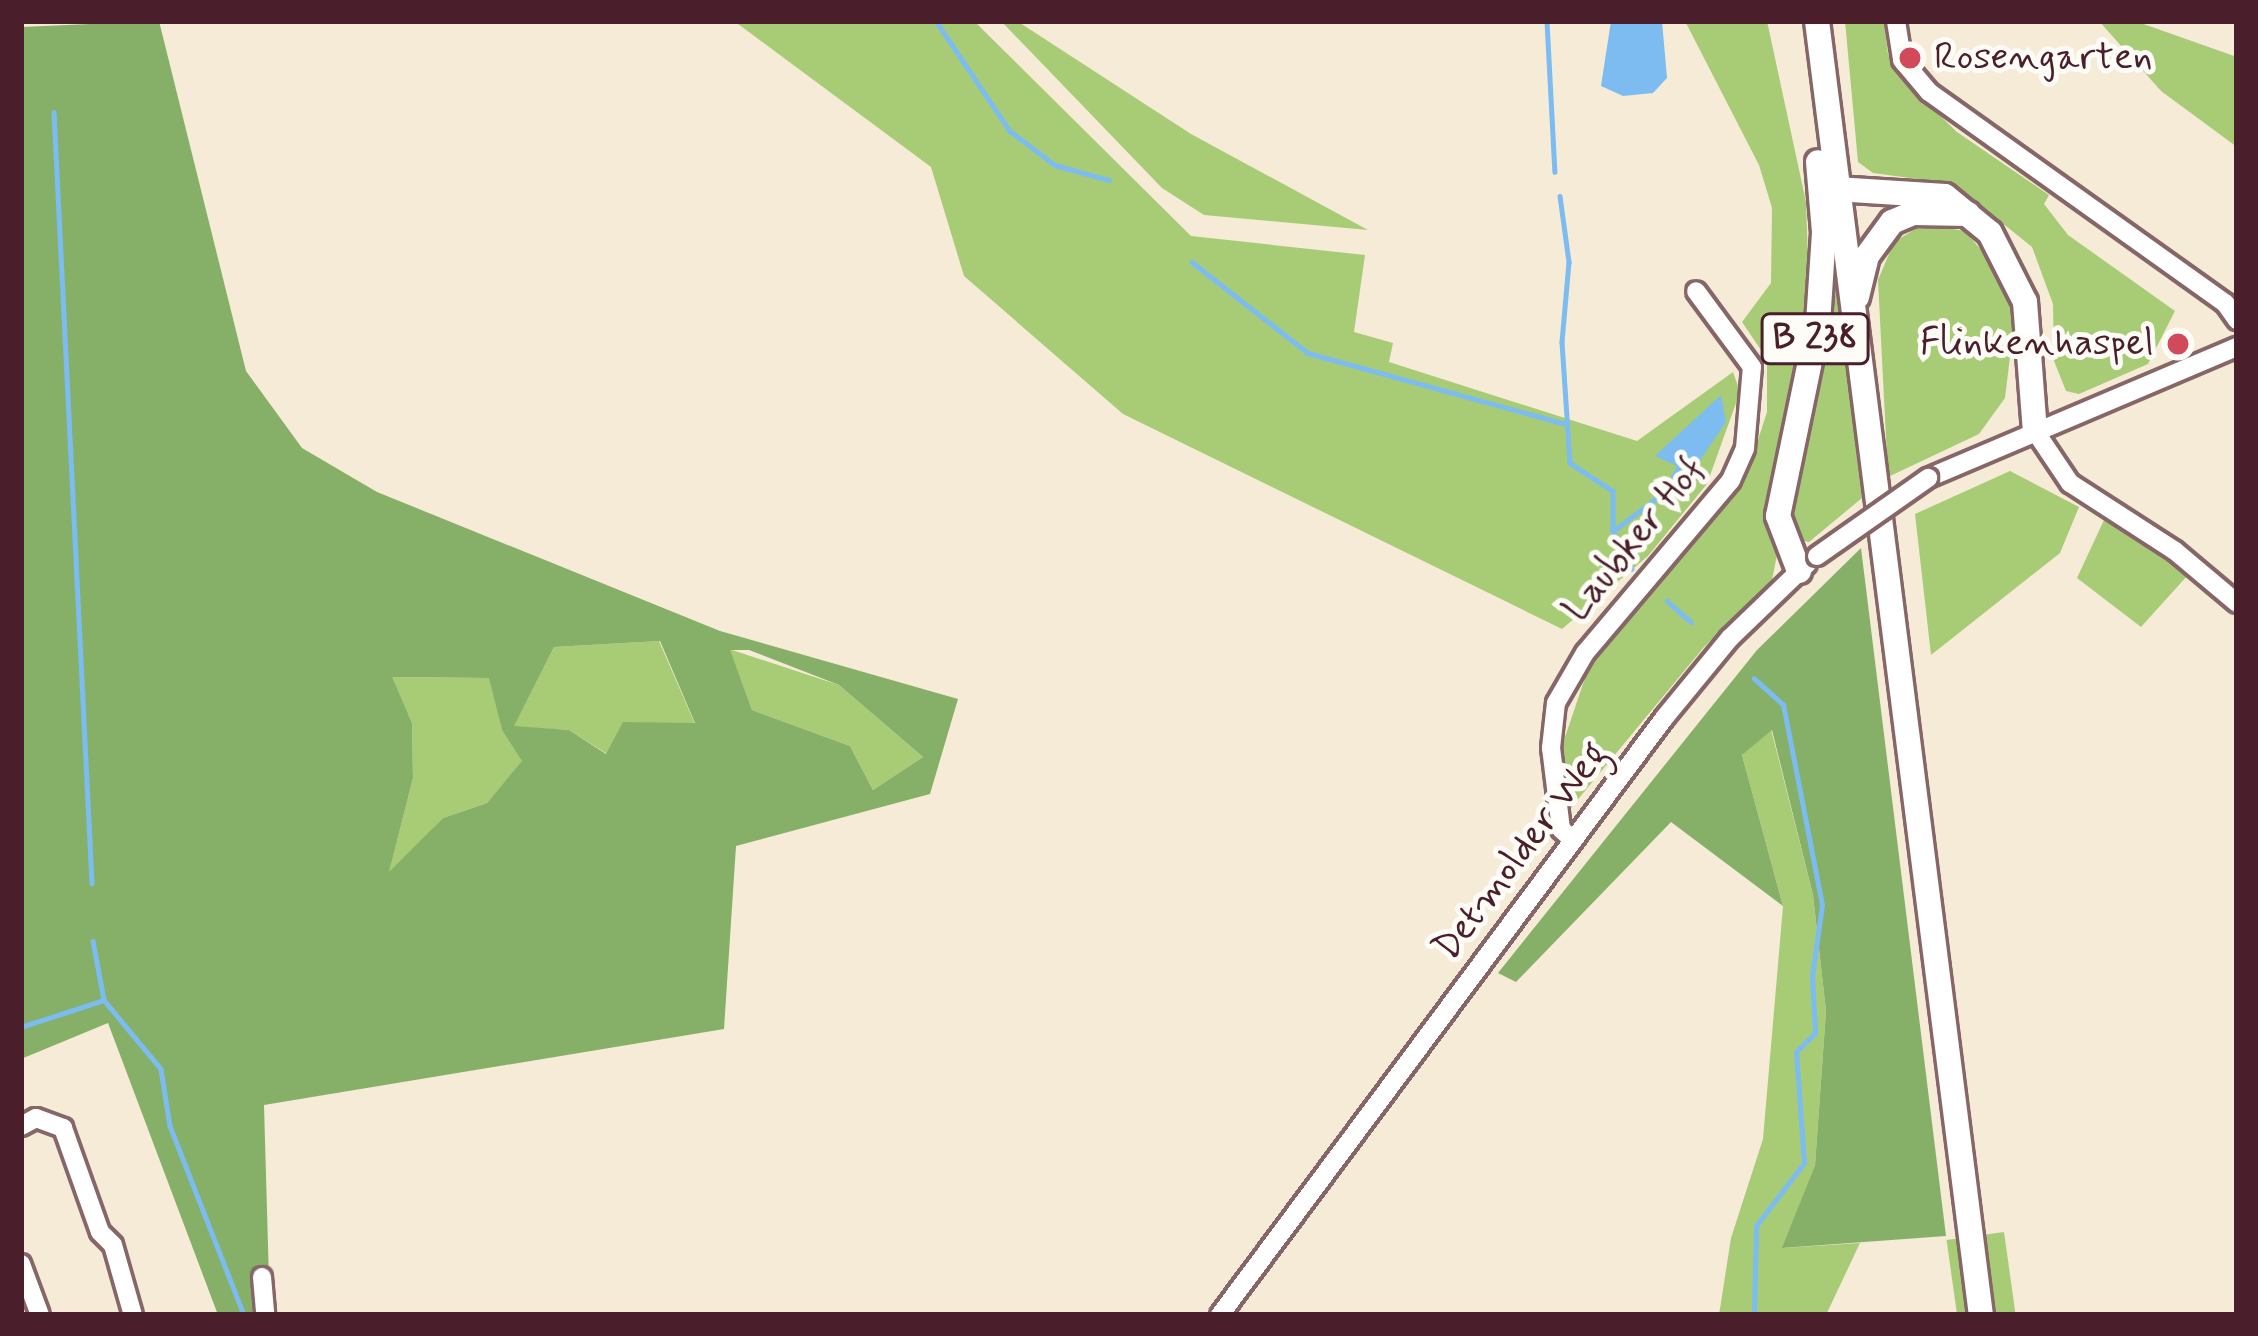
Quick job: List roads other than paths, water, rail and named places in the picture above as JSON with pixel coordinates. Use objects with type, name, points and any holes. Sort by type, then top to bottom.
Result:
[{"type":"main road","name":"B 238","points":[[1817,21],[1981,1315]]},
{"type":"main road","name":"B 238","points":[[1808,564],[1778,516],[1818,323],[1818,151],[1826,100]]},
{"type":"main road","points":[[1836,189],[1925,190],[1970,215],[2006,254],[2020,285],[2035,431]]},
{"type":"main road","points":[[1854,324],[1867,256],[1892,222],[1912,213],[1970,215]]},
{"type":"street","points":[[1896,21],[1902,61],[1969,124],[2224,303],[2237,320]]},
{"type":"street","name":"Laubker Hof","points":[[1572,839],[1561,829],[1556,788],[1556,704],[1585,653],[1731,481],[1745,448],[1751,367],[1696,291]]},
{"type":"street","name":"Detmolder Weg","points":[[1220,1315],[1696,677],[1808,564],[1928,478],[2237,347]]},
{"type":"street","points":[[2035,431],[2070,483],[2175,550],[2237,603]]},
{"type":"street","points":[[21,1126],[36,1118],[63,1128],[100,1232],[113,1245],[133,1315]]},
{"type":"street","points":[[21,1264],[40,1315]]},
{"type":"street","points":[[262,1277],[265,1315]]},
{"type":"water","points":[[1611,21],[1662,21],[1667,78],[1653,93],[1623,96],[1601,86]]},
{"type":"water","points":[[1721,395],[1726,422],[1699,462],[1679,467],[1655,456]]},
{"type":"waterway","points":[[936,21],[1010,131],[1055,165],[1109,180]]},
{"type":"waterway","points":[[1547,21],[1555,172]]},
{"type":"waterway","points":[[54,112],[92,883]]},
{"type":"waterway","points":[[1560,196],[1569,262],[1562,342],[1570,463],[1613,491],[1613,531],[1632,569]]},
{"type":"waterway","points":[[1192,262],[1308,353],[1563,423]]},
{"type":"waterway","points":[[1613,531],[1665,492],[1679,467]]},
{"type":"waterway","points":[[1667,601],[1691,622]]},
{"type":"waterway","points":[[1754,679],[1783,705],[1822,905],[1812,976],[1815,1033],[1796,1052],[1804,1163],[1756,1226],[1754,1315]]},
{"type":"waterway","points":[[93,941],[104,1000],[161,1069],[170,1126],[244,1315]]},
{"type":"waterway","points":[[21,1027],[104,1000]]},
{"type":"place","name":"Rosengarten","points":[[1910,58]]},
{"type":"place","name":"Flinkenhaspel","points":[[2178,344]]}]
